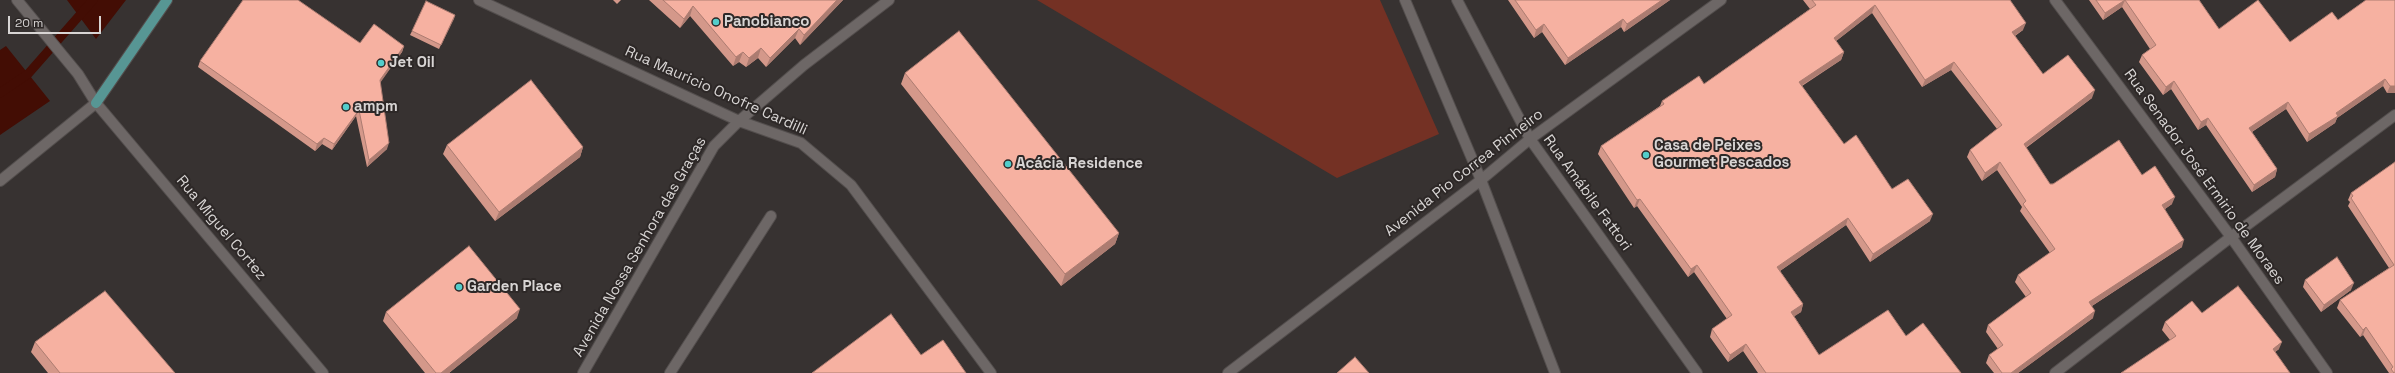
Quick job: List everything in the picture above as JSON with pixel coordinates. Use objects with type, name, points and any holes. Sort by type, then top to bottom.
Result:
[{"type":"main road","points":[[96,103],[167,0]]},
{"type":"street","name":"Rua Miguel Cortez","points":[[17,0],[78,74],[96,103],[323,373]]},
{"type":"street","name":"Rua Mauricio Onofre Cardilli","points":[[479,0],[739,121],[801,142],[851,185],[990,373]]},
{"type":"street","name":"Avenida Nossa Senhora das Graças","points":[[583,373],[714,146],[739,121],[804,65],[890,0]]},
{"type":"street","points":[[1405,0],[1481,180],[1555,373]]},
{"type":"street","name":"Rua Amábile Fattori","points":[[1457,0],[1530,139],[1697,373]]},
{"type":"street","name":"Avenida Pio Correa Pinheiro","points":[[1228,373],[1481,180],[1530,139],[1721,0]]},
{"type":"street","name":"Rua Senador José Ermirio de Moraes","points":[[2056,0],[2231,236],[2327,373]]},
{"type":"street","points":[[0,182],[96,103]]},
{"type":"street","points":[[2055,373],[2231,236],[2395,115]]},
{"type":"street","points":[[670,373],[771,216]]},
{"type":"shaded area","points":[[67,0],[126,0],[96,39]]},
{"type":"shaded area","points":[[1037,0],[1380,0],[1439,134],[1337,178]]},
{"type":"shaded area","points":[[6,46],[50,101],[0,135],[0,50]]},
{"type":"building","points":[[243,0],[298,0],[360,43],[374,24],[404,46],[380,80],[389,143],[369,160],[359,110],[334,144],[324,138],[317,144],[200,61]]},
{"type":"building","points":[[663,0],[837,0],[804,35],[799,29],[770,58],[761,48],[749,58],[743,52],[736,57],[693,6],[684,19]]},
{"type":"building","points":[[1515,0],[1662,0],[1627,24],[1623,19],[1568,58],[1544,24],[1536,30]]},
{"type":"building","points":[[1812,0],[2010,0],[2026,23],[2012,32],[2043,74],[2068,55],[2095,90],[2024,144],[2050,184],[2053,184],[2119,140],[2142,175],[2155,166],[2175,197],[2162,205],[2184,240],[2089,302],[2095,311],[2011,373],[2002,373],[1989,355],[2003,345],[1988,325],[2031,293],[2018,275],[2055,249],[2023,204],[2026,201],[2000,162],[1985,173],[1970,150],[2002,125],[1954,62],[1925,80],[1875,5],[1834,38],[1844,52],[1799,82],[1844,144],[1856,135],[1892,189],[1908,179],[1933,214],[1873,254],[1848,218],[1777,267],[1803,304],[1791,312],[1819,355],[1888,310],[1906,336],[1923,323],[1961,373],[1766,373],[1746,344],[1730,355],[1712,329],[1732,315],[1697,265],[1691,269],[1640,199],[1637,200],[1601,146],[1664,104],[1662,101],[1699,76],[1704,84],[1816,5]]},
{"type":"building","points":[[2096,0],[2125,0],[2105,13]]},
{"type":"building","points":[[2125,0],[2199,0],[2219,29],[2258,0],[2290,42],[2332,12],[2338,20],[2366,0],[2395,0],[2395,86],[2390,86],[2385,79],[2336,113],[2338,116],[2309,134],[2288,102],[2249,128],[2277,169],[2254,185],[2208,118],[2201,122],[2174,81],[2166,87],[2142,55],[2156,45]]},
{"type":"building","points":[[426,1],[455,15],[441,45],[412,31]]},
{"type":"building","name":"Acácia Residence","points":[[959,31],[1119,233],[1065,274],[905,73]]},
{"type":"building","points":[[531,80],[583,147],[499,212],[447,145]]},
{"type":"building","points":[[2395,162],[2394,373],[2391,369],[2393,367],[2366,327],[2363,330],[2340,300],[2394,265],[2351,198],[2353,196],[2351,193]]},
{"type":"building","name":"Garden Place","points":[[469,246],[520,309],[441,373],[436,373],[386,312]]},
{"type":"building","points":[[2337,257],[2354,283],[2324,305],[2305,280]]},
{"type":"building","points":[[2238,286],[2282,342],[2273,349],[2290,373],[2121,373],[2176,336],[2165,322],[2192,301],[2202,313]]},
{"type":"building","points":[[105,291],[175,373],[60,373],[35,342]]},
{"type":"building","points":[[891,314],[921,355],[943,340],[966,373],[812,373]]},
{"type":"building","points":[[1355,357],[1369,373],[1337,373]]},
{"type":"waterway","points":[[0,93],[28,74],[93,0]]},
{"type":"place","name":"Panobianco","points":[[716,22]]},
{"type":"place","name":"Jet Oil","points":[[381,63]]},
{"type":"place","name":"ampm","points":[[346,107]]},
{"type":"place","name":"Casa de Peixes Gourmet Pescados","points":[[1646,155]]},
{"type":"place","name":"Acácia Residence","points":[[1008,164]]},
{"type":"place","name":"Garden Place","points":[[459,287]]}]
